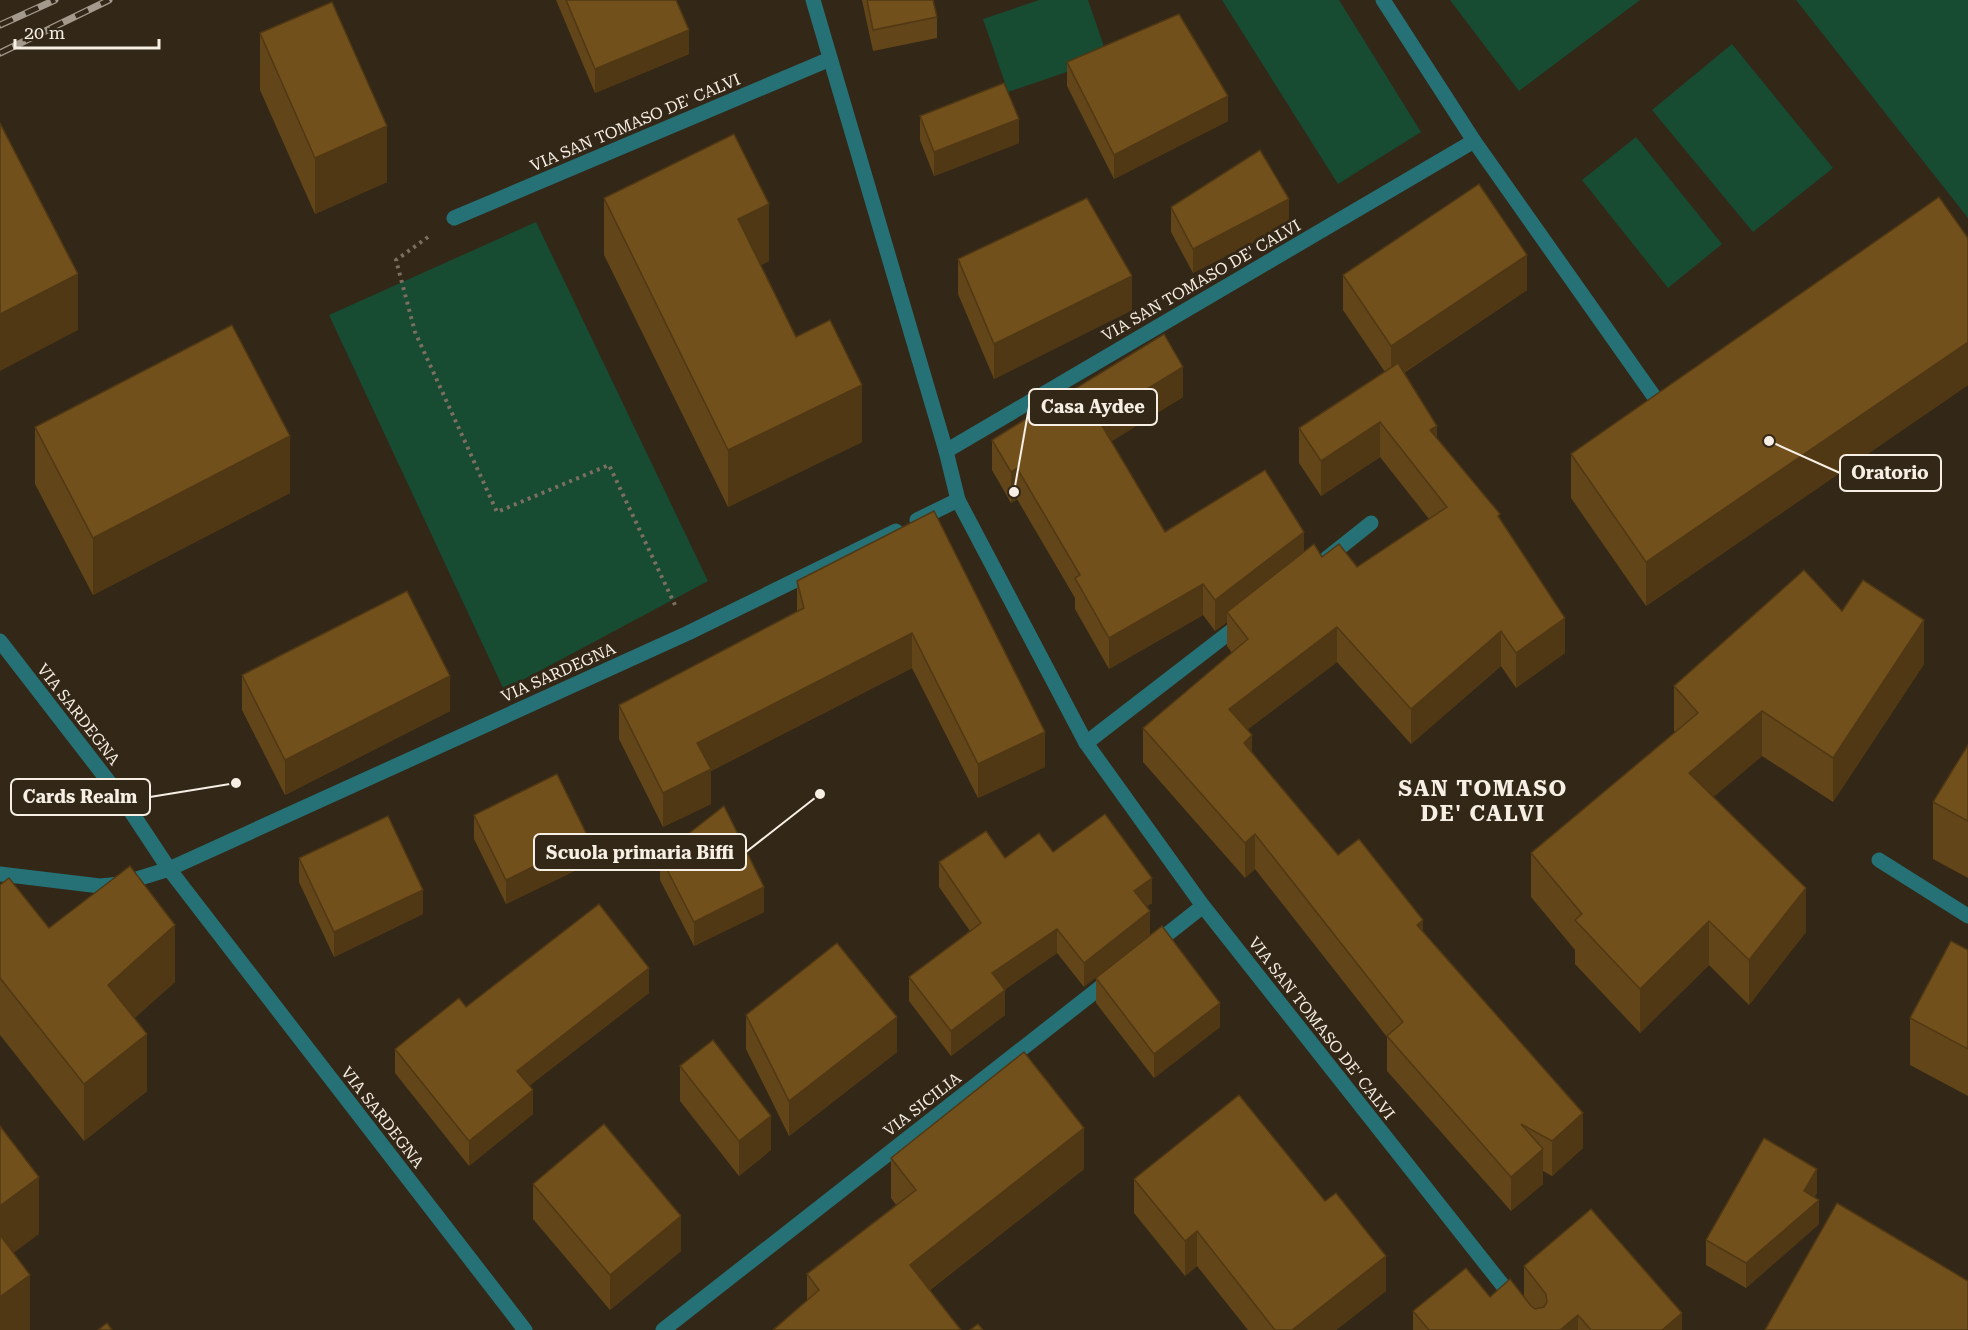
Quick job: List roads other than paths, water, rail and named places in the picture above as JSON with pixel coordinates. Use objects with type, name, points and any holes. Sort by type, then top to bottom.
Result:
[{"type":"street","name":"VIA SAN TOMASO DE' CALVI","points":[[813,0],[946,451],[958,500],[1086,742],[1203,906],[1538,1330]]},
{"type":"street","points":[[1383,0],[1474,141],[1653,395]]},
{"type":"street","name":"VIA SAN TOMASO DE' CALVI","points":[[454,218],[830,59]]},
{"type":"street","name":"VIA SAN TOMASO DE' CALVI","points":[[946,451],[1474,141]]},
{"type":"street","name":"VIA SARDEGNA","points":[[0,874],[100,886],[121,884],[170,868],[688,633],[958,500]]},
{"type":"street","points":[[1314,567],[1371,524]]},
{"type":"street","points":[[1086,742],[1257,611]]},
{"type":"street","name":"VIA SARDEGNA","points":[[0,641],[126,804],[170,868],[525,1330]]},
{"type":"street","points":[[1879,860],[1968,916]]},
{"type":"street","points":[[1138,957],[1203,906]]},
{"type":"street","name":"VIA SICILIA","points":[[663,1330],[1119,972]]},
{"type":"railway","points":[[0,25],[55,0]]},
{"type":"railway","points":[[0,53],[109,0]]},
{"type":"place","name":"Oratorio","points":[[1769,441]]},
{"type":"place","name":"Casa Aydee","points":[[1014,492]]},
{"type":"place","name":"Cards Realm","points":[[236,783]]},
{"type":"place","name":"Scuola primaria Biffi","points":[[820,794]]},
{"type":"district","name":"SAN TOMASO DE' CALVI","points":[[1483,800]]}]
